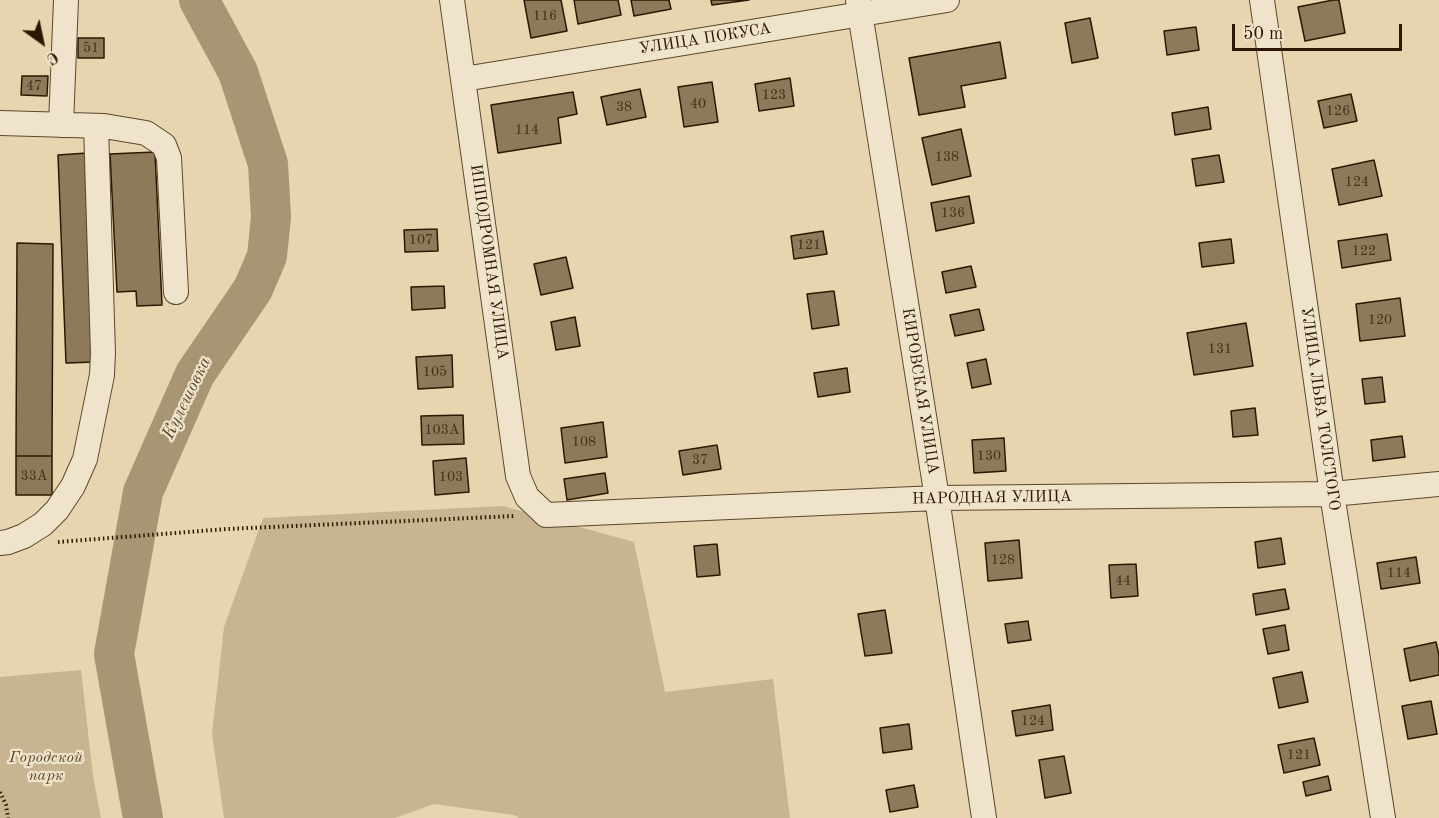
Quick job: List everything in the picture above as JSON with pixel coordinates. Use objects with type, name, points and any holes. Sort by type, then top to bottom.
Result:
[{"type":"street","points":[[61,125],[66,0]]},
{"type":"street","name":"ИППОДРОМНАЯ УЛИЦА","points":[[452,0],[518,476],[527,497],[546,515]]},
{"type":"street","name":"УЛИЦА ПОКУСА","points":[[464,79],[859,7],[947,0]]},
{"type":"street","name":"УЛИЦА ЛЬВА ТОЛСТОГО","points":[[1262,0],[1332,494],[1383,818]]},
{"type":"street","name":"КИРОВСКАЯ УЛИЦА","points":[[859,7],[937,498],[984,818]]},
{"type":"street","points":[[0,123],[96,126],[146,134],[164,145],[169,158],[176,292]]},
{"type":"street","points":[[0,543],[24,536],[43,524],[57,510],[73,486],[85,459],[102,375],[103,353],[96,126]]},
{"type":"street","name":"НАРОДНАЯ УЛИЦА","points":[[546,515],[937,498],[1332,494],[1439,484]]},
{"type":"path","points":[[86,541],[227,529],[546,515]]},
{"type":"path","points":[[0,792],[6,805],[8,818]]},
{"type":"green space","points":[[503,506],[634,542],[665,692],[773,679],[790,818],[519,818],[514,815],[434,804],[395,818],[224,818],[212,734],[224,627],[263,518]]},
{"type":"green space","name":"Городской парк","points":[[81,670],[93,776],[101,818],[0,818],[0,677]]},
{"type":"building","points":[[524,0],[561,0],[567,31],[531,38]]},
{"type":"building","points":[[574,0],[618,0],[621,15],[578,24]]},
{"type":"building","points":[[631,0],[669,0],[671,9],[634,16]]},
{"type":"building","points":[[711,0],[749,0],[712,5]]},
{"type":"building","points":[[1339,0],[1345,33],[1305,41],[1298,7]]},
{"type":"building","points":[[1090,18],[1098,58],[1072,63],[1065,23]]},
{"type":"building","points":[[1196,27],[1199,50],[1167,55],[1164,31]]},
{"type":"building","points":[[78,38],[104,38],[104,58],[78,58]]},
{"type":"building","points":[[1000,42],[1006,78],[961,86],[965,107],[919,115],[909,58]]},
{"type":"building","points":[[22,76],[48,76],[47,96],[21,95]]},
{"type":"building","points":[[790,78],[794,106],[759,111],[755,84]]},
{"type":"building","points":[[712,82],[718,122],[684,127],[678,87]]},
{"type":"building","points":[[640,89],[646,117],[607,125],[601,97]]},
{"type":"building","points":[[573,92],[577,114],[558,118],[561,143],[498,153],[491,105]]},
{"type":"building","points":[[1351,94],[1357,121],[1324,128],[1318,101]]},
{"type":"building","points":[[1208,107],[1211,129],[1175,135],[1172,113]]},
{"type":"building","points":[[961,129],[971,176],[932,185],[922,138]]},
{"type":"building","points":[[155,152],[162,305],[137,306],[136,291],[117,292],[110,154]]},
{"type":"building","points":[[87,153],[95,362],[66,363],[58,155]]},
{"type":"building","points":[[1219,155],[1224,182],[1196,186],[1192,159]]},
{"type":"building","points":[[1374,160],[1382,196],[1339,205],[1332,169]]},
{"type":"building","points":[[969,196],[974,223],[936,231],[931,203]]},
{"type":"building","points":[[437,229],[438,251],[405,252],[404,230]]},
{"type":"building","points":[[823,231],[827,254],[794,259],[791,236]]},
{"type":"building","points":[[1387,234],[1391,260],[1342,268],[1338,241]]},
{"type":"building","points":[[1231,239],[1234,263],[1202,267],[1199,243]]},
{"type":"building","points":[[17,243],[53,244],[52,456],[16,456]]},
{"type":"building","points":[[566,257],[573,288],[541,295],[534,264]]},
{"type":"building","points":[[971,266],[976,287],[946,293],[942,272]]},
{"type":"building","points":[[444,286],[445,308],[412,310],[411,287]]},
{"type":"building","points":[[834,291],[839,325],[812,329],[807,294]]},
{"type":"building","points":[[1400,298],[1405,336],[1360,341],[1356,304]]},
{"type":"building","points":[[979,309],[984,330],[955,336],[950,315]]},
{"type":"building","points":[[575,317],[580,346],[556,350],[551,322]]},
{"type":"building","points":[[1246,323],[1253,366],[1194,375],[1187,333]]},
{"type":"building","points":[[452,355],[453,387],[418,389],[416,357]]},
{"type":"building","points":[[986,359],[991,384],[972,388],[967,363]]},
{"type":"building","points":[[847,368],[850,392],[818,397],[814,373]]},
{"type":"building","points":[[1382,377],[1385,402],[1365,404],[1362,379]]},
{"type":"building","points":[[1255,408],[1258,435],[1233,437],[1231,411]]},
{"type":"building","points":[[463,415],[464,444],[422,445],[421,416]]},
{"type":"building","points":[[603,422],[607,457],[565,463],[561,428]]},
{"type":"building","points":[[1402,436],[1405,457],[1373,461],[1371,440]]},
{"type":"building","points":[[1004,438],[1006,471],[974,473],[972,440]]},
{"type":"building","points":[[717,445],[721,469],[683,475],[679,451]]},
{"type":"building","points":[[16,456],[52,456],[52,495],[16,495]]},
{"type":"building","points":[[466,458],[469,492],[435,495],[433,461]]},
{"type":"building","points":[[605,473],[608,493],[567,500],[564,479]]},
{"type":"building","points":[[1281,538],[1285,564],[1258,568],[1255,542]]},
{"type":"building","points":[[1019,540],[1022,578],[988,581],[985,543]]},
{"type":"building","points":[[717,544],[720,575],[697,577],[694,546]]},
{"type":"building","points":[[1416,557],[1420,583],[1381,589],[1377,563]]},
{"type":"building","points":[[1136,564],[1138,596],[1111,598],[1109,565]]},
{"type":"building","points":[[1285,589],[1289,609],[1256,615],[1253,594]]},
{"type":"building","points":[[885,610],[892,653],[865,656],[858,614]]},
{"type":"building","points":[[1028,621],[1031,640],[1008,643],[1005,624]]},
{"type":"building","points":[[1285,625],[1289,650],[1268,654],[1263,629]]},
{"type":"building","points":[[1436,642],[1439,655],[1439,675],[1410,681],[1404,649]]},
{"type":"building","points":[[1302,672],[1308,702],[1279,708],[1273,678]]},
{"type":"building","points":[[1431,701],[1437,734],[1408,739],[1402,706]]},
{"type":"building","points":[[1050,705],[1053,730],[1016,736],[1012,711]]},
{"type":"building","points":[[909,724],[912,749],[883,753],[880,728]]},
{"type":"building","points":[[1314,738],[1320,765],[1284,773],[1278,745]]},
{"type":"building","points":[[1064,756],[1071,793],[1045,798],[1039,760]]},
{"type":"building","points":[[1328,776],[1331,790],[1306,796],[1303,782]]},
{"type":"building","points":[[914,785],[918,807],[890,812],[886,790]]},
{"type":"waterway","name":"Кулешовка","points":[[143,818],[114,654],[143,492],[195,374],[253,289],[267,256],[271,217],[268,164],[238,72],[199,0]]}]
